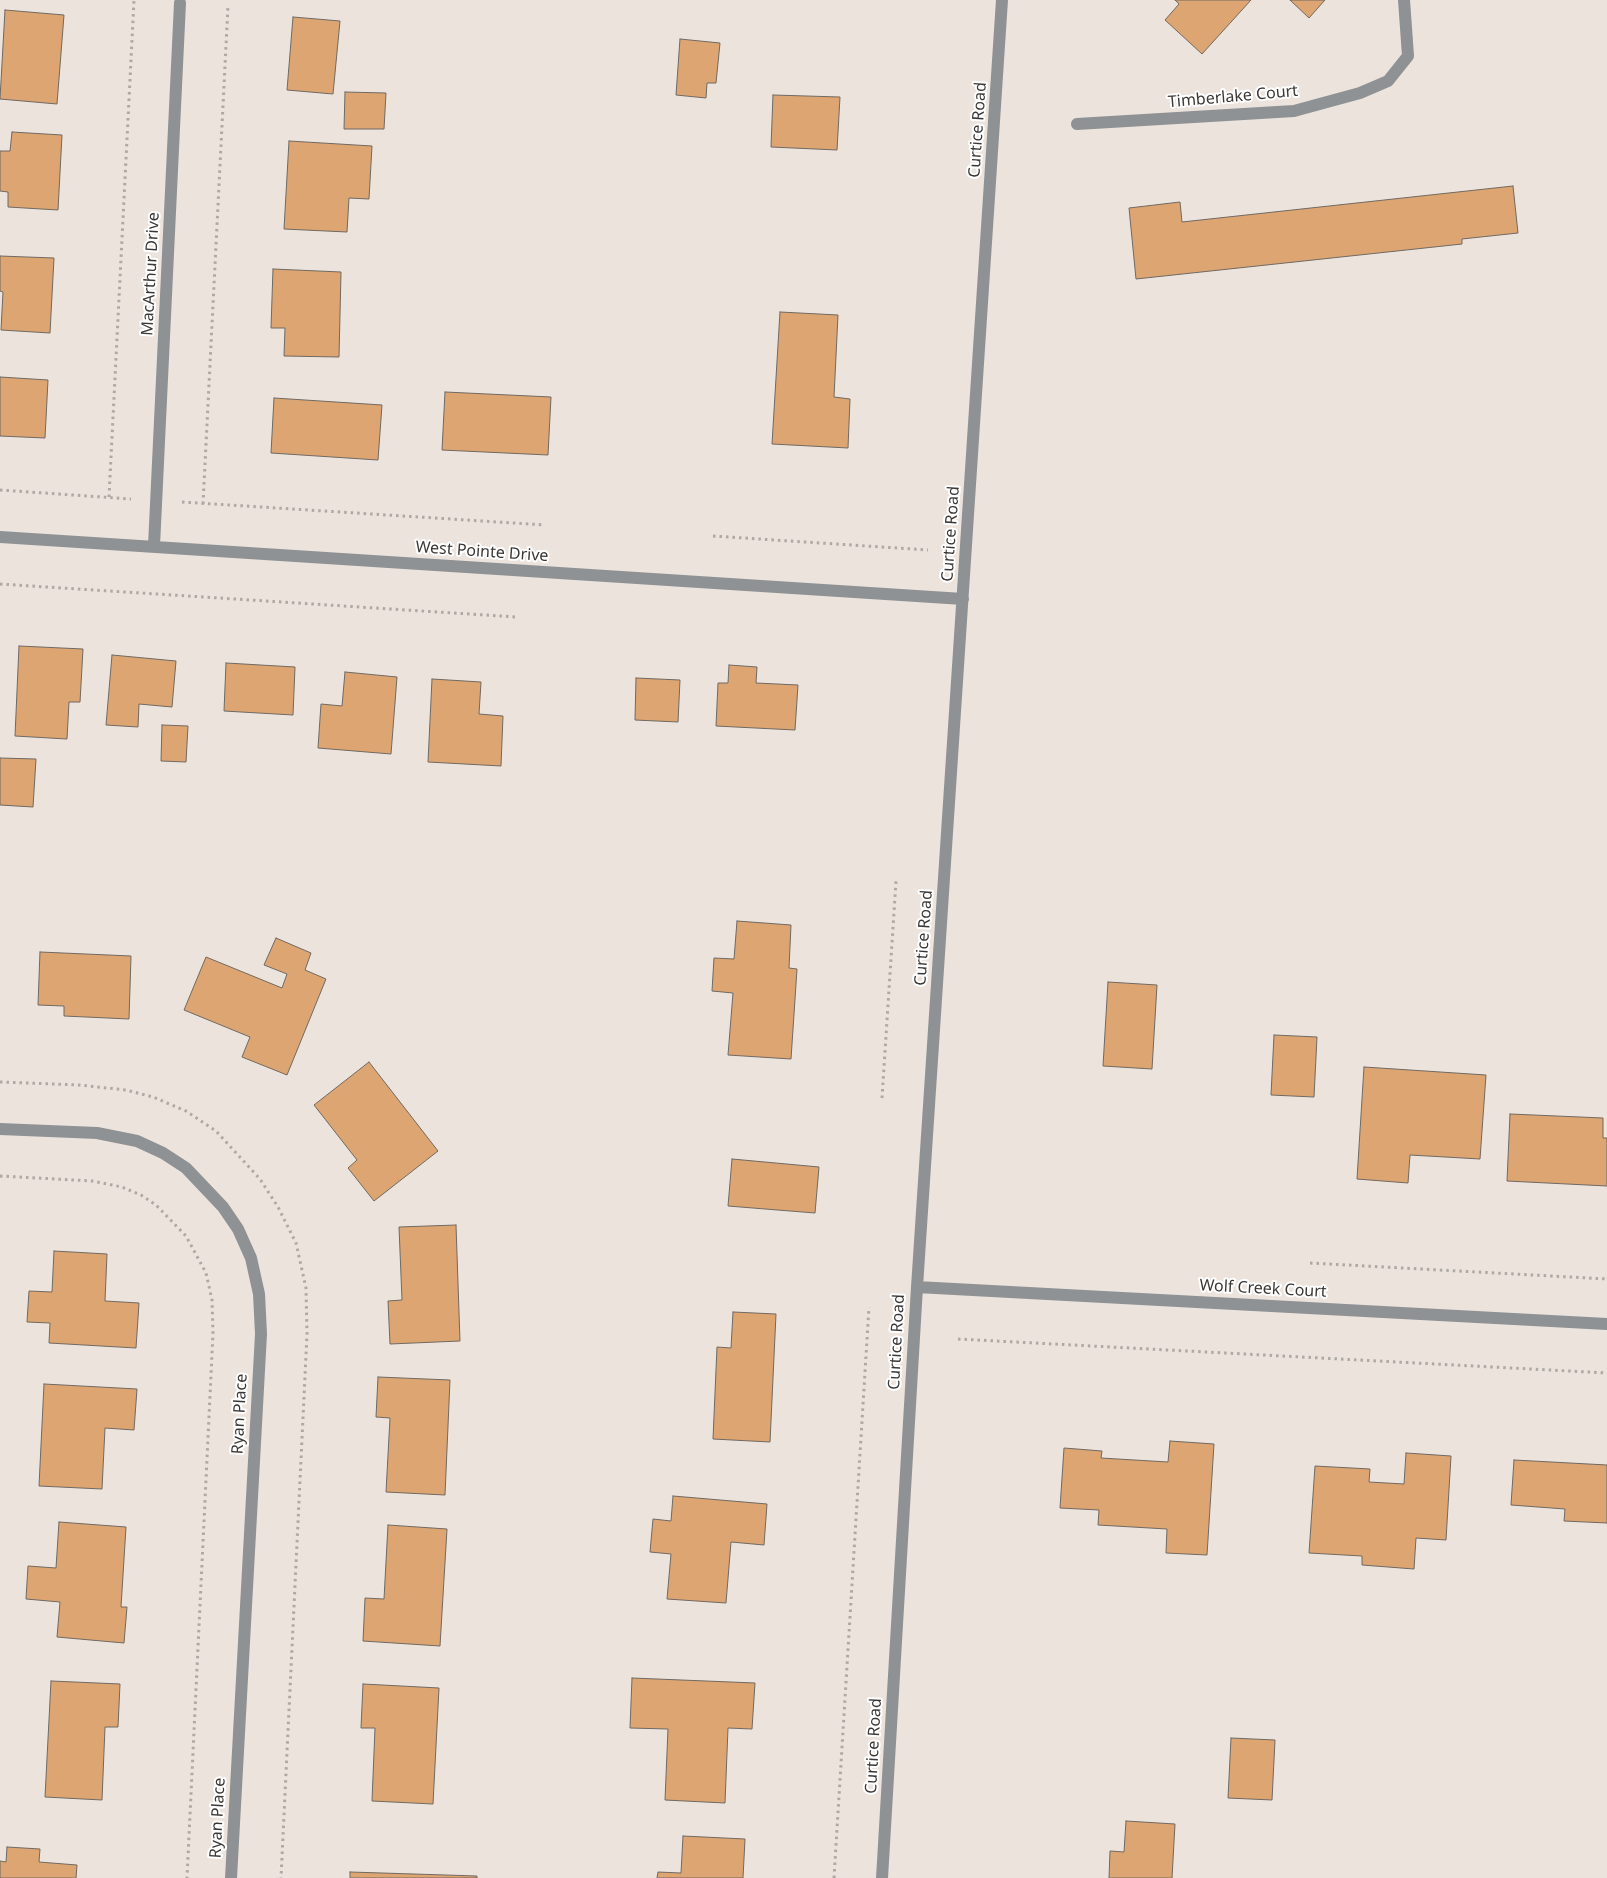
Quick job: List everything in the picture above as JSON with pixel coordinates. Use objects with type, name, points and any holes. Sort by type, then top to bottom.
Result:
[{"type":"street","name":"Curtice Road","points":[[882,1878],[917,1287],[1002,0]]},
{"type":"street","name":"Timberlake Court","points":[[1077,124],[1294,111],[1360,93],[1388,81],[1408,56],[1404,0]]},
{"type":"street","name":"MacArthur Drive","points":[[154,546],[180,3]]},
{"type":"street","name":"West Pointe Drive","points":[[0,537],[963,599]]},
{"type":"street","name":"Ryan Place","points":[[0,1129],[97,1133],[138,1141],[163,1153],[186,1168],[223,1207],[238,1230],[251,1258],[259,1294],[261,1334],[231,1878]]},
{"type":"street","name":"Wolf Creek Court","points":[[917,1287],[1607,1324]]},
{"type":"path","points":[[109,498],[134,0]]},
{"type":"path","points":[[203,504],[228,6]]},
{"type":"path","points":[[0,490],[545,525]]},
{"type":"path","points":[[713,536],[928,550]]},
{"type":"path","points":[[0,584],[516,618]]},
{"type":"path","points":[[882,1098],[896,881]]},
{"type":"path","points":[[0,1176],[92,1181],[122,1186],[141,1194],[156,1205],[186,1236],[206,1274],[212,1300],[213,1333],[187,1878]]},
{"type":"path","points":[[1310,1263],[1607,1279]]},
{"type":"path","points":[[834,1878],[869,1308]]},
{"type":"path","points":[[958,1339],[1607,1372]]},
{"type":"building","points":[[1175,0],[1251,0],[1202,54],[1165,20],[1179,4]]},
{"type":"building","points":[[1290,0],[1325,0],[1309,18]]},
{"type":"building","points":[[5,10],[64,15],[57,104],[0,99]]},
{"type":"building","points":[[293,17],[340,21],[333,94],[287,90]]},
{"type":"building","points":[[680,39],[720,43],[716,83],[707,83],[706,98],[676,95]]},
{"type":"building","points":[[345,92],[386,93],[384,129],[344,129]]},
{"type":"building","points":[[773,95],[840,97],[837,150],[771,147]]},
{"type":"building","points":[[12,132],[62,135],[58,210],[8,207],[8,192],[0,191],[0,151],[10,151]]},
{"type":"building","points":[[289,141],[372,146],[369,199],[349,198],[347,232],[284,229]]},
{"type":"building","points":[[1513,186],[1518,233],[1462,239],[1462,244],[1136,279],[1129,208],[1180,202],[1182,222]]},
{"type":"building","points":[[0,256],[54,258],[50,333],[1,330],[3,292],[0,291]]},
{"type":"building","points":[[273,269],[341,272],[339,357],[284,356],[285,328],[271,328]]},
{"type":"building","points":[[780,312],[838,315],[834,397],[850,399],[848,448],[772,444]]},
{"type":"building","points":[[0,377],[48,380],[45,438],[0,436]]},
{"type":"building","points":[[445,392],[551,397],[548,455],[442,450]]},
{"type":"building","points":[[274,398],[382,405],[378,460],[271,453]]},
{"type":"building","points":[[19,646],[83,649],[80,702],[69,702],[67,739],[15,736]]},
{"type":"building","points":[[112,655],[176,661],[172,707],[139,704],[138,727],[106,725]]},
{"type":"building","points":[[226,663],[295,667],[293,715],[224,711]]},
{"type":"building","points":[[729,665],[757,667],[756,683],[798,685],[795,730],[716,726],[718,683],[728,683]]},
{"type":"building","points":[[345,672],[397,677],[391,754],[318,748],[321,704],[342,706]]},
{"type":"building","points":[[636,678],[680,680],[678,722],[635,720]]},
{"type":"building","points":[[432,679],[481,682],[479,714],[503,716],[501,766],[428,762]]},
{"type":"building","points":[[162,725],[188,726],[186,762],[161,761]]},
{"type":"building","points":[[0,758],[36,759],[33,807],[0,805]]},
{"type":"building","points":[[737,921],[791,925],[789,968],[797,969],[791,1059],[728,1055],[733,993],[712,991],[714,958],[734,959]]},
{"type":"building","points":[[276,938],[311,953],[305,970],[326,979],[287,1075],[242,1057],[250,1037],[184,1010],[206,957],[282,988],[287,974],[264,965]]},
{"type":"building","points":[[40,952],[131,956],[129,1019],[64,1016],[64,1006],[38,1005]]},
{"type":"building","points":[[1108,982],[1157,985],[1152,1069],[1103,1066]]},
{"type":"building","points":[[1274,1035],[1317,1037],[1314,1097],[1271,1095]]},
{"type":"building","points":[[369,1062],[438,1151],[374,1201],[348,1168],[357,1160],[314,1105]]},
{"type":"building","points":[[1364,1067],[1486,1075],[1480,1159],[1410,1155],[1408,1183],[1357,1179]]},
{"type":"building","points":[[1510,1114],[1603,1118],[1603,1138],[1607,1138],[1607,1186],[1507,1181]]},
{"type":"building","points":[[732,1159],[819,1167],[815,1213],[728,1206]]},
{"type":"building","points":[[456,1225],[460,1341],[390,1344],[388,1301],[402,1300],[399,1227]]},
{"type":"building","points":[[54,1251],[107,1254],[105,1301],[139,1303],[136,1348],[49,1343],[50,1323],[27,1322],[29,1291],[52,1292]]},
{"type":"building","points":[[733,1312],[776,1314],[770,1442],[713,1439],[717,1347],[731,1348]]},
{"type":"building","points":[[378,1377],[450,1380],[445,1495],[386,1492],[390,1418],[376,1417]]},
{"type":"building","points":[[44,1384],[137,1389],[134,1430],[105,1428],[102,1489],[39,1486]]},
{"type":"building","points":[[1170,1441],[1214,1444],[1207,1555],[1166,1553],[1167,1529],[1098,1525],[1099,1510],[1060,1508],[1064,1448],[1102,1451],[1101,1458],[1168,1462]]},
{"type":"building","points":[[1406,1453],[1451,1456],[1446,1540],[1416,1538],[1414,1569],[1362,1565],[1362,1556],[1309,1553],[1315,1466],[1370,1469],[1369,1482],[1404,1484]]},
{"type":"building","points":[[1514,1460],[1607,1465],[1607,1523],[1564,1521],[1565,1509],[1511,1505]]},
{"type":"building","points":[[673,1496],[767,1504],[764,1545],[731,1542],[726,1603],[667,1599],[671,1554],[650,1552],[653,1519],[671,1521]]},
{"type":"building","points":[[59,1522],[126,1527],[121,1607],[127,1607],[124,1643],[57,1637],[60,1602],[26,1599],[28,1566],[56,1568]]},
{"type":"building","points":[[388,1525],[447,1529],[440,1646],[363,1641],[365,1598],[384,1599]]},
{"type":"building","points":[[632,1678],[755,1683],[752,1729],[728,1728],[725,1803],[665,1800],[668,1729],[630,1728]]},
{"type":"building","points":[[51,1681],[120,1684],[118,1727],[105,1727],[102,1800],[45,1797]]},
{"type":"building","points":[[363,1684],[439,1688],[433,1804],[372,1801],[375,1728],[361,1728]]},
{"type":"building","points":[[1231,1738],[1275,1740],[1272,1800],[1228,1798]]},
{"type":"building","points":[[1126,1821],[1175,1824],[1172,1878],[1109,1878],[1110,1851],[1124,1852]]},
{"type":"building","points":[[683,1836],[745,1839],[743,1878],[657,1878],[658,1872],[681,1873]]},
{"type":"building","points":[[7,1847],[40,1849],[39,1862],[77,1865],[76,1878],[0,1878],[0,1861],[6,1862]]},
{"type":"building","points":[[350,1872],[477,1876],[477,1878],[350,1878]]}]
